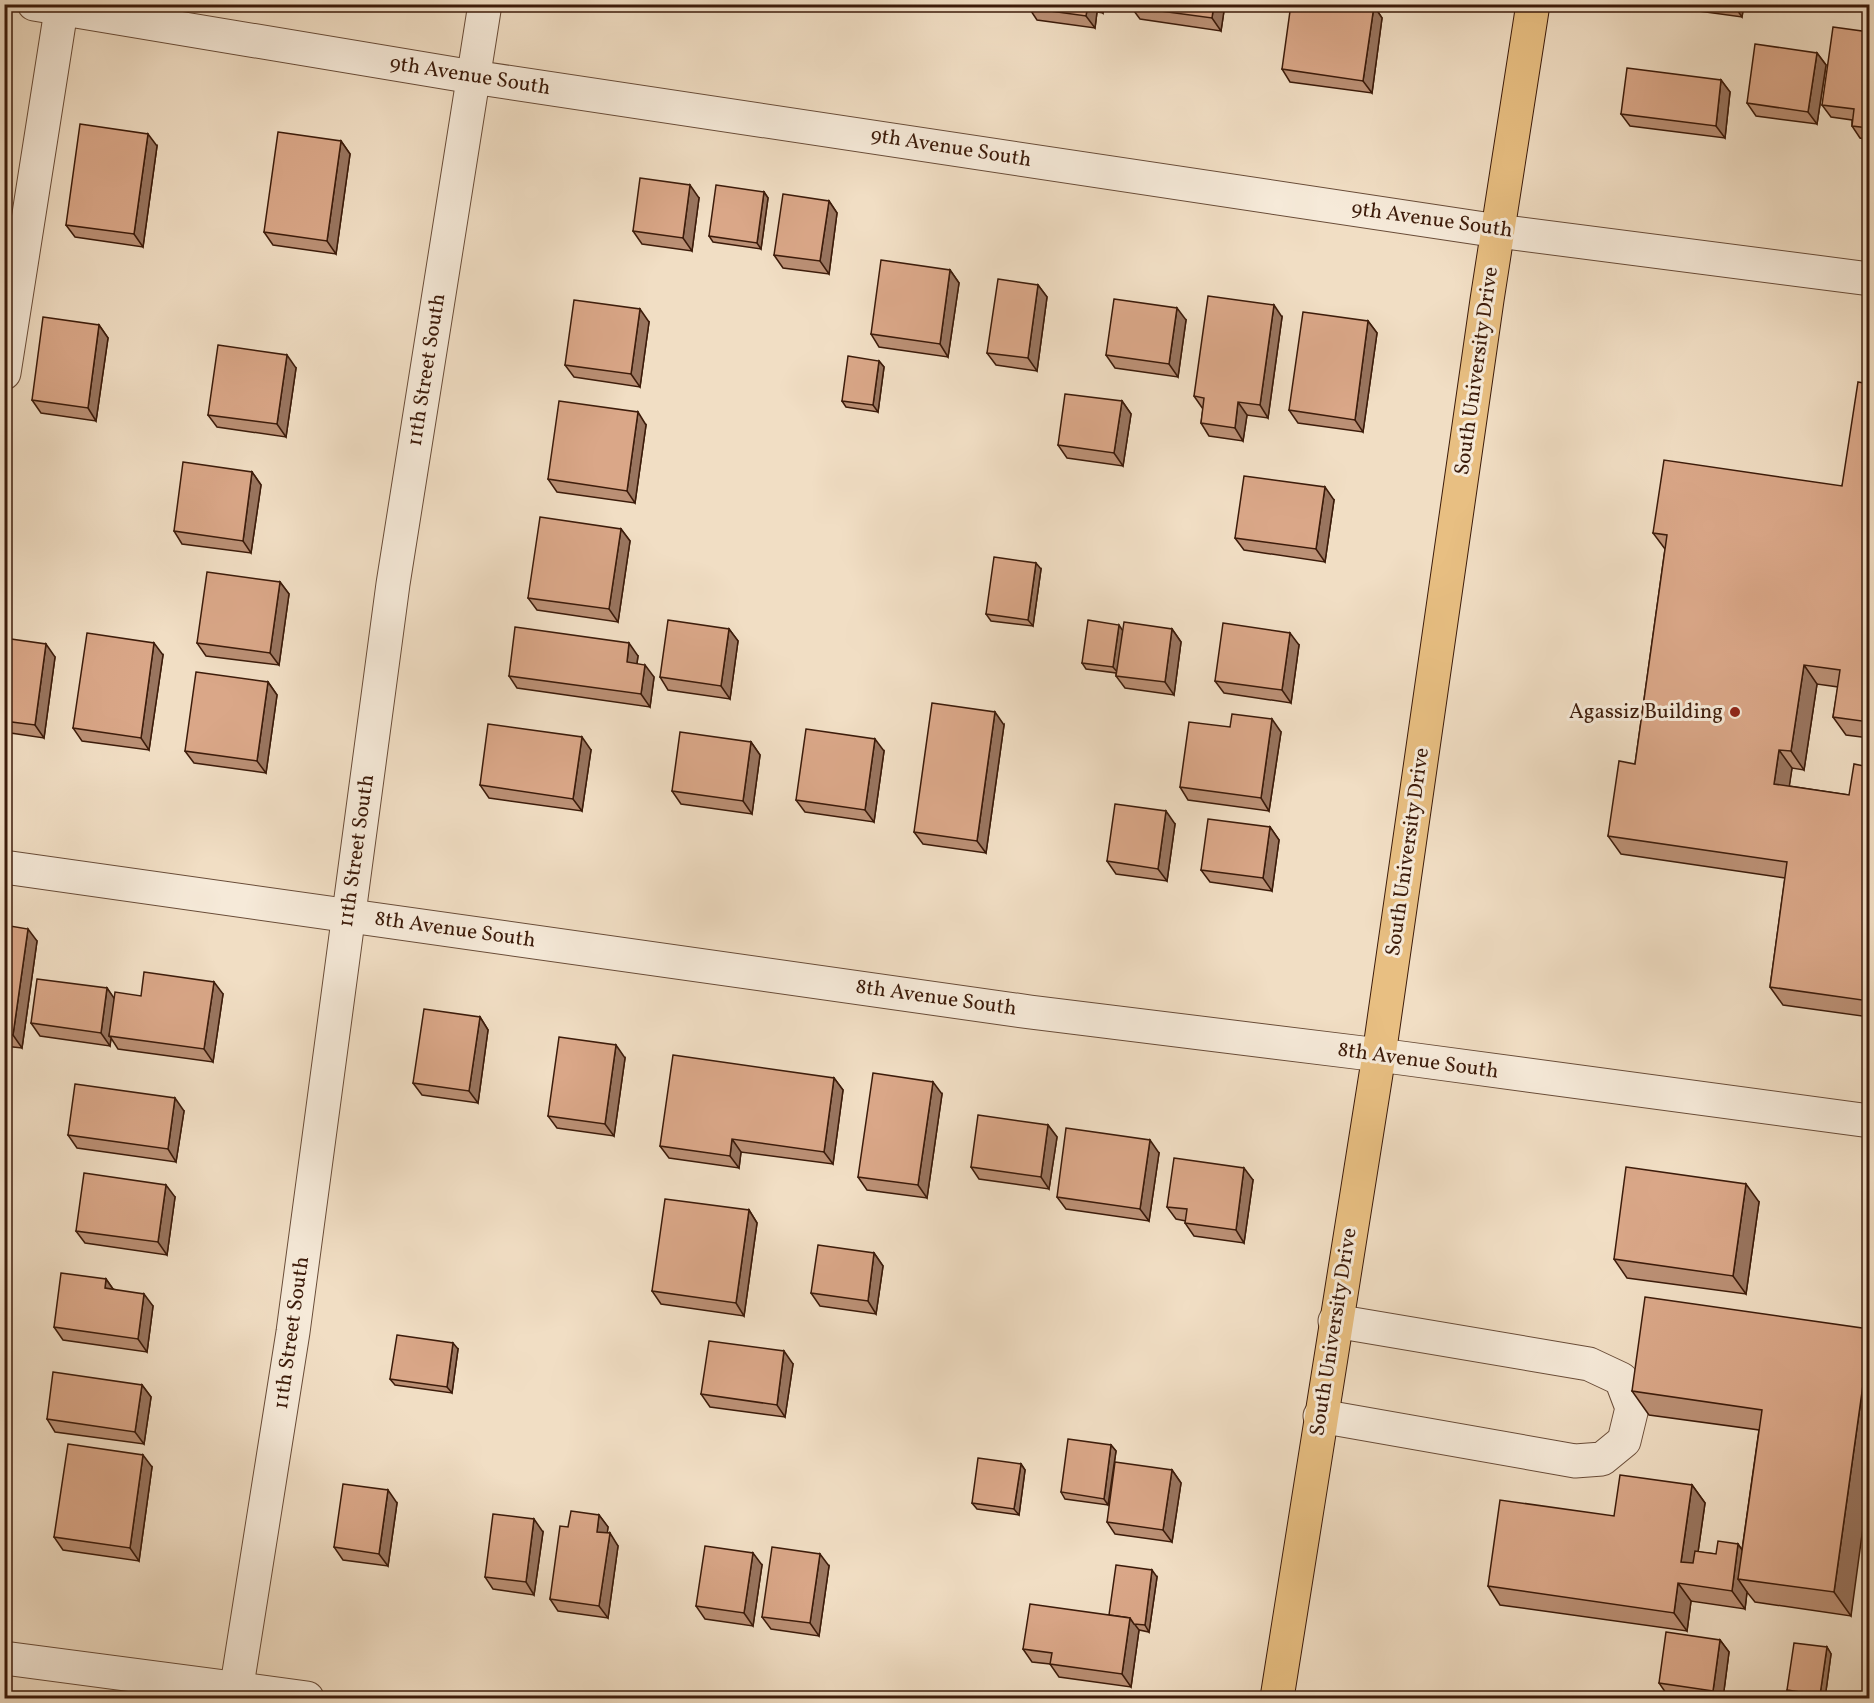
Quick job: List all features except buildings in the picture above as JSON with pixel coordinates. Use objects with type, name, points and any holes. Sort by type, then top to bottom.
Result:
[{"type":"main road","name":"South University Drive","points":[[1276,1698],[1378,1055],[1533,4]]},
{"type":"street","name":"11th Street South","points":[[236,1694],[293,1332],[393,584],[485,4]]},
{"type":"street","name":"9th Avenue South","points":[[52,6],[473,77],[1498,231],[1869,279]]},
{"type":"street","points":[[4,373],[12,278],[52,6]]},
{"type":"street","name":"8th Avenue South","points":[[4,867],[1030,1012],[1378,1055],[1869,1121]]},
{"type":"street","points":[[1320,1416],[1575,1461],[1602,1459],[1624,1441],[1632,1408],[1622,1378],[1589,1364],[1335,1321]]},
{"type":"street","points":[[4,1658],[236,1694],[307,1698]]},
{"type":"place","name":"Agassiz Building","points":[[1735,712]]}]
